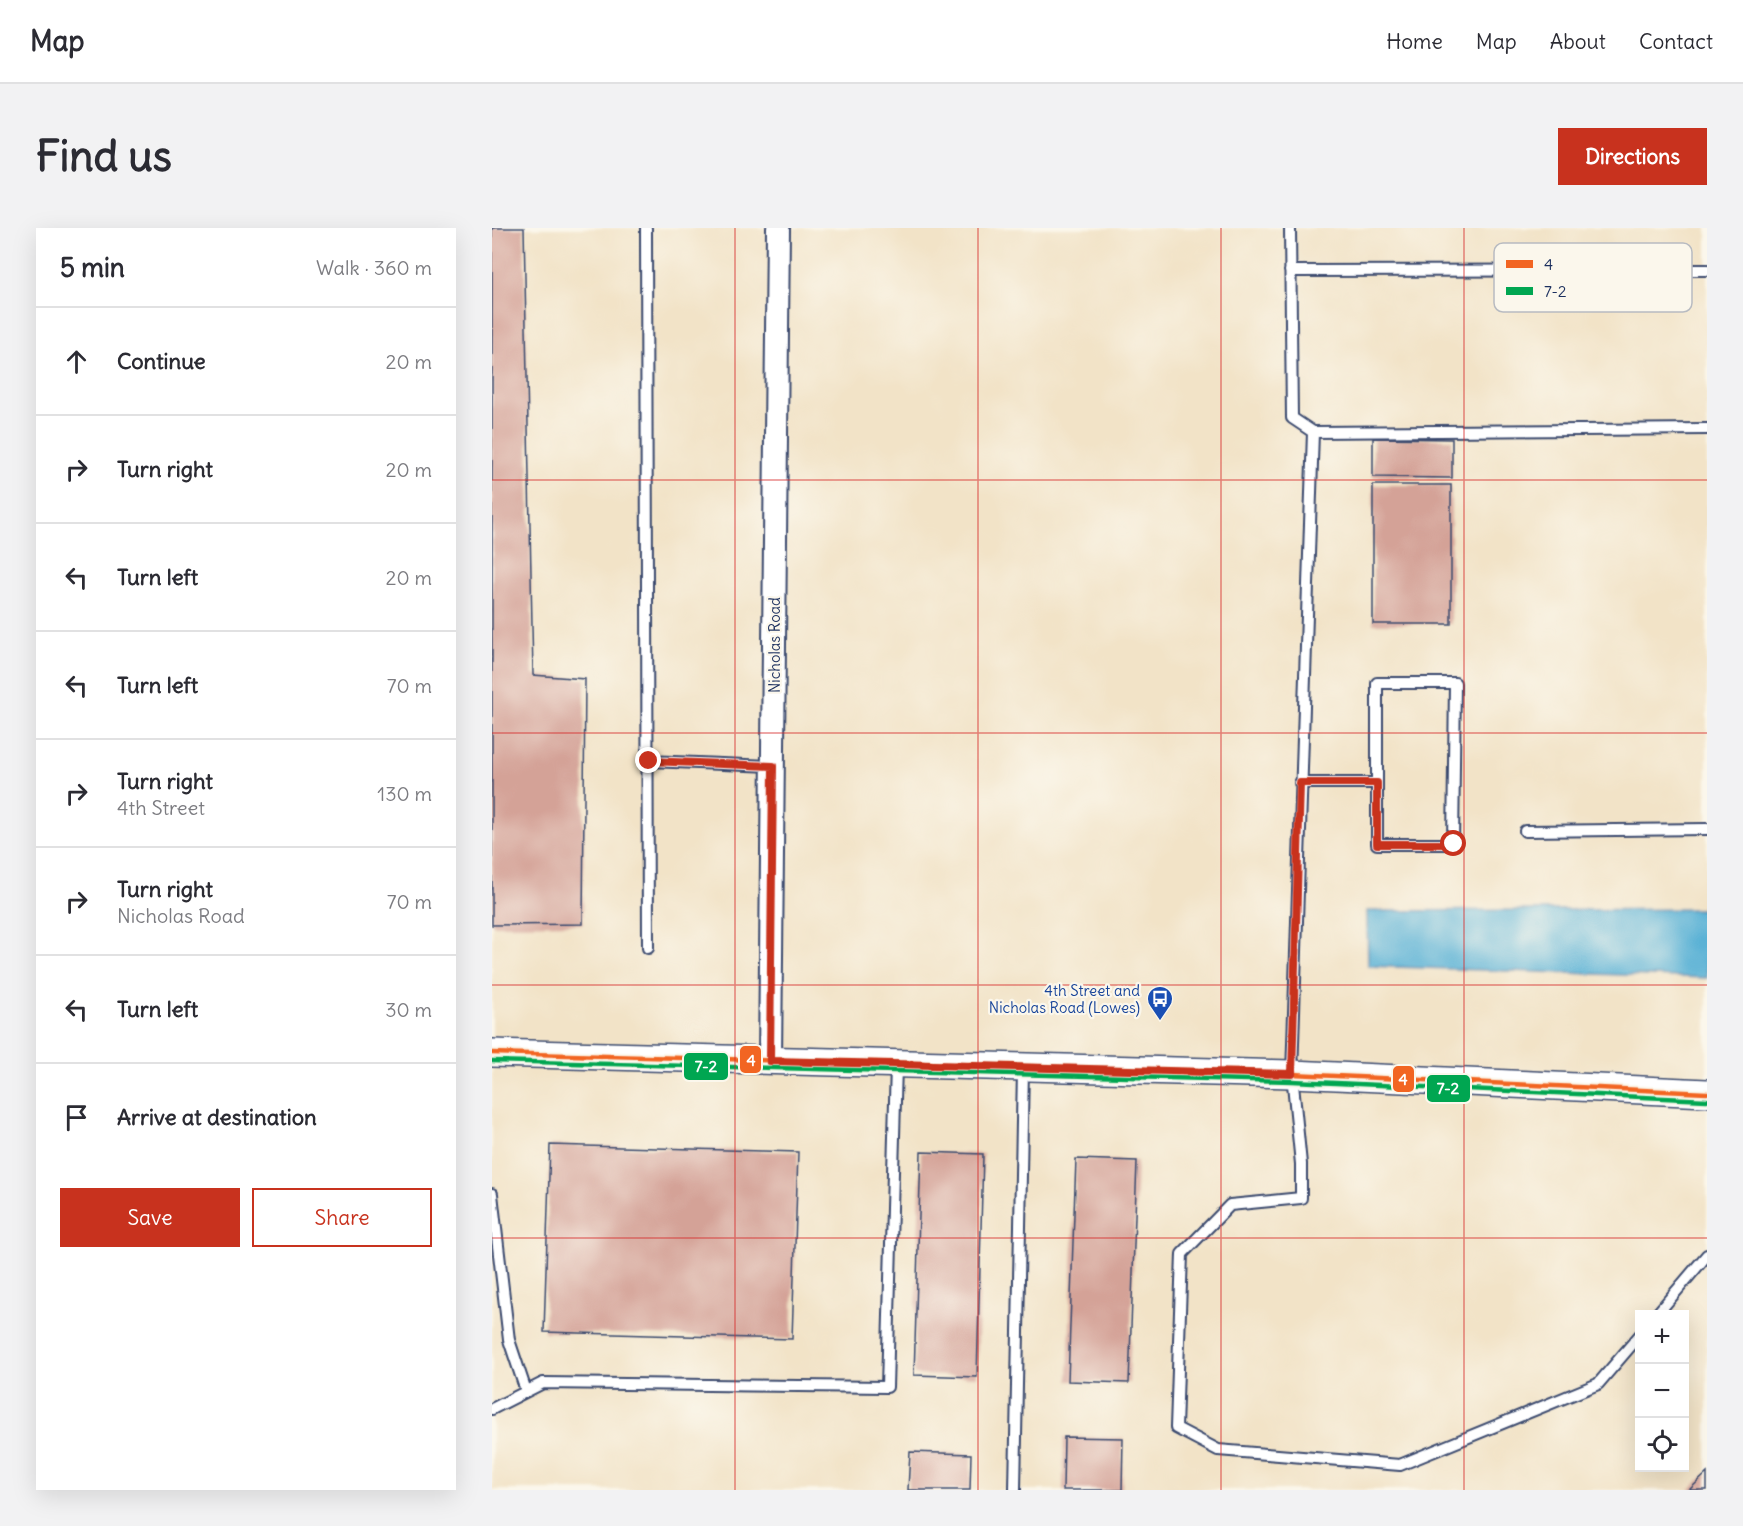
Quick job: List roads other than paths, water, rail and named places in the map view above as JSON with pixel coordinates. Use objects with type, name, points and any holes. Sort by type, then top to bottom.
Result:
[{"type":"street","name":"Nicholas Road","points":[[770,1061],[778,228]]},
{"type":"street","points":[[492,1053],[1292,1074],[1707,1093]]},
{"type":"lane","points":[[646,228],[648,948]]},
{"type":"lane","points":[[1290,228],[1292,418],[1313,432],[1707,429]]},
{"type":"lane","points":[[1692,270],[1707,270]]},
{"type":"lane","points":[[1290,271],[1494,271]]},
{"type":"lane","points":[[1313,432],[1292,1074],[1301,1164],[1301,1198],[1230,1205],[1182,1254],[1176,1428],[1218,1450],[1400,1465],[1598,1384],[1635,1341]]},
{"type":"lane","points":[[1377,683],[1455,683],[1454,844],[1377,844],[1377,783],[1377,683]]},
{"type":"lane","points":[[649,761],[773,766]]},
{"type":"lane","points":[[1300,783],[1377,783]]},
{"type":"lane","points":[[1525,831],[1707,829]]},
{"type":"lane","points":[[492,1409],[543,1383],[887,1387],[896,1064]]},
{"type":"lane","points":[[1015,1490],[1023,1068]]},
{"type":"lane","points":[[492,1194],[509,1340],[526,1391]]},
{"type":"lane","points":[[1660,1310],[1707,1255]]},
{"type":"water","points":[[1707,909],[1707,978],[1368,966],[1367,911]]},
{"type":"place","name":"4th Street and Nicholas Road (Lowes)","points":[[1160,1022]]}]
